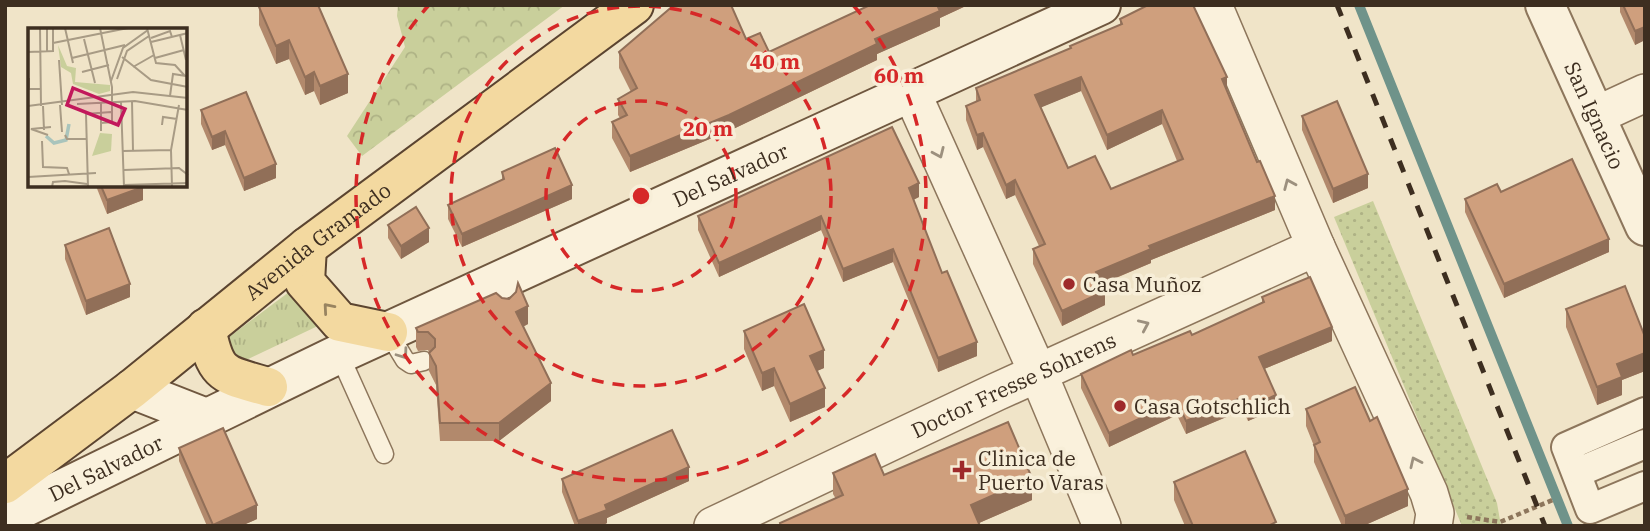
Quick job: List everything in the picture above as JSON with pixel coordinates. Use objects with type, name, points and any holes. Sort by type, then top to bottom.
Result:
[{"type":"main road","name":"Avenida Gramado","points":[[5,484],[132,389],[307,247],[634,5]]},
{"type":"main road","name":"Del Salvador","points":[[5,517],[268,387],[388,332],[503,286],[911,91],[1101,5]]},
{"type":"main road","name":"San Ignacio","points":[[1545,5],[1645,226]]},
{"type":"main road","points":[[307,247],[305,282],[340,322],[388,332]]},
{"type":"main road","points":[[206,328],[212,355],[224,374],[268,387]]},
{"type":"main road","name":"Del Salvador","points":[[132,389],[206,418]]},
{"type":"street","points":[[1213,5],[1316,247],[1429,493],[1434,519]]},
{"type":"street","points":[[911,91],[1038,373],[1102,526]]},
{"type":"street","points":[[1595,116],[1645,93]]},
{"type":"street","name":"Doctor Fresse Sohrens","points":[[713,526],[1038,373],[1316,247]]},
{"type":"street","points":[[1645,412],[1566,447],[1590,509],[1645,486]]},
{"type":"street","points":[[1581,471],[1645,443]]},
{"type":"lane","points":[[388,332],[405,360],[411,364],[424,361]]},
{"type":"lane","points":[[339,354],[384,454]]},
{"type":"path","points":[[1434,519],[1500,522],[1553,500]]},
{"type":"green space","points":[[398,5],[565,5],[362,156],[347,136],[405,47],[397,16]]},
{"type":"green space","points":[[1373,201],[1497,503],[1501,526],[1462,526],[1334,217]]},
{"type":"green space","points":[[293,289],[322,324],[242,362],[225,340]]},
{"type":"building","points":[[318,5],[348,74],[320,86],[314,72],[305,77],[289,40],[276,46],[259,7]]},
{"type":"building","points":[[674,5],[731,5],[746,39],[760,33],[769,52],[870,5],[937,5],[940,11],[875,39],[877,44],[729,115],[630,156],[612,122],[627,115],[618,99],[637,88],[619,52]]},
{"type":"building","points":[[1148,5],[1193,5],[1227,77],[1222,79],[1257,162],[1260,161],[1275,196],[1149,246],[1151,249],[1096,272],[1105,291],[1062,311],[1033,249],[1045,244],[1015,180],[1006,185],[983,133],[977,135],[966,106],[980,100],[976,88],[1122,24],[1120,19]],"holes":[[[1081,77],[1107,135],[1162,110],[1183,159],[1111,189],[1095,156],[1068,168],[1035,95]]]},
{"type":"building","points":[[1623,5],[1645,5],[1645,27],[1635,31]]},
{"type":"building","points":[[246,92],[276,164],[244,178],[225,131],[212,137],[201,110]]},
{"type":"building","points":[[1337,101],[1368,174],[1333,189],[1302,116]]},
{"type":"building","points":[[892,127],[919,183],[909,188],[942,273],[947,271],[977,342],[938,358],[893,249],[843,269],[821,216],[719,263],[698,216]]},
{"type":"building","points":[[555,148],[572,185],[462,234],[448,205],[504,179],[502,172]]},
{"type":"building","points":[[1572,159],[1609,239],[1504,284],[1465,199],[1497,184],[1501,192]]},
{"type":"building","points":[[101,187],[143,187],[107,200]]},
{"type":"building","points":[[416,207],[429,228],[401,246],[388,225]]},
{"type":"building","points":[[109,228],[130,284],[86,301],[65,245]]},
{"type":"building","points":[[1310,277],[1332,327],[1259,357],[1276,395],[1248,407],[1243,397],[1186,421],[1177,401],[1109,433],[1081,374],[1131,350],[1133,355],[1190,331],[1192,335],[1264,302],[1262,297]]},
{"type":"building","points":[[518,283],[528,306],[516,312],[551,383],[499,423],[440,423],[436,366],[429,353],[435,347],[435,339],[428,332],[418,332],[416,328],[496,293],[509,299],[516,292]]},
{"type":"building","points":[[1625,286],[1645,337],[1645,353],[1617,364],[1622,377],[1597,387],[1566,309]]},
{"type":"building","points":[[804,304],[824,350],[810,356],[825,388],[790,404],[774,368],[762,373],[744,331]]},
{"type":"building","points":[[1355,387],[1370,421],[1377,417],[1408,489],[1345,516],[1314,445],[1320,442],[1306,409]]},
{"type":"building","name":"Clinica de Puerto Varas","points":[[1008,422],[1032,478],[971,505],[980,526],[781,526],[780,523],[843,495],[833,473],[875,454],[884,475]]},
{"type":"building","points":[[223,428],[257,505],[213,525],[179,448]]},
{"type":"building","points":[[672,430],[689,467],[605,505],[607,510],[578,521],[562,479]]},
{"type":"building","points":[[1245,451],[1276,522],[1268,526],[1193,526],[1174,482]]},
{"type":"waterway","points":[[1359,5],[1568,526]]},
{"type":"railway","points":[[1337,5],[1545,526]]},
{"type":"place","name":"Casa Muñoz","points":[[1069,284]]},
{"type":"place","name":"Casa Gotschlich","points":[[1120,406]]},
{"type":"place","name":"Clinica de Puerto Varas","points":[[962,470]]}]
